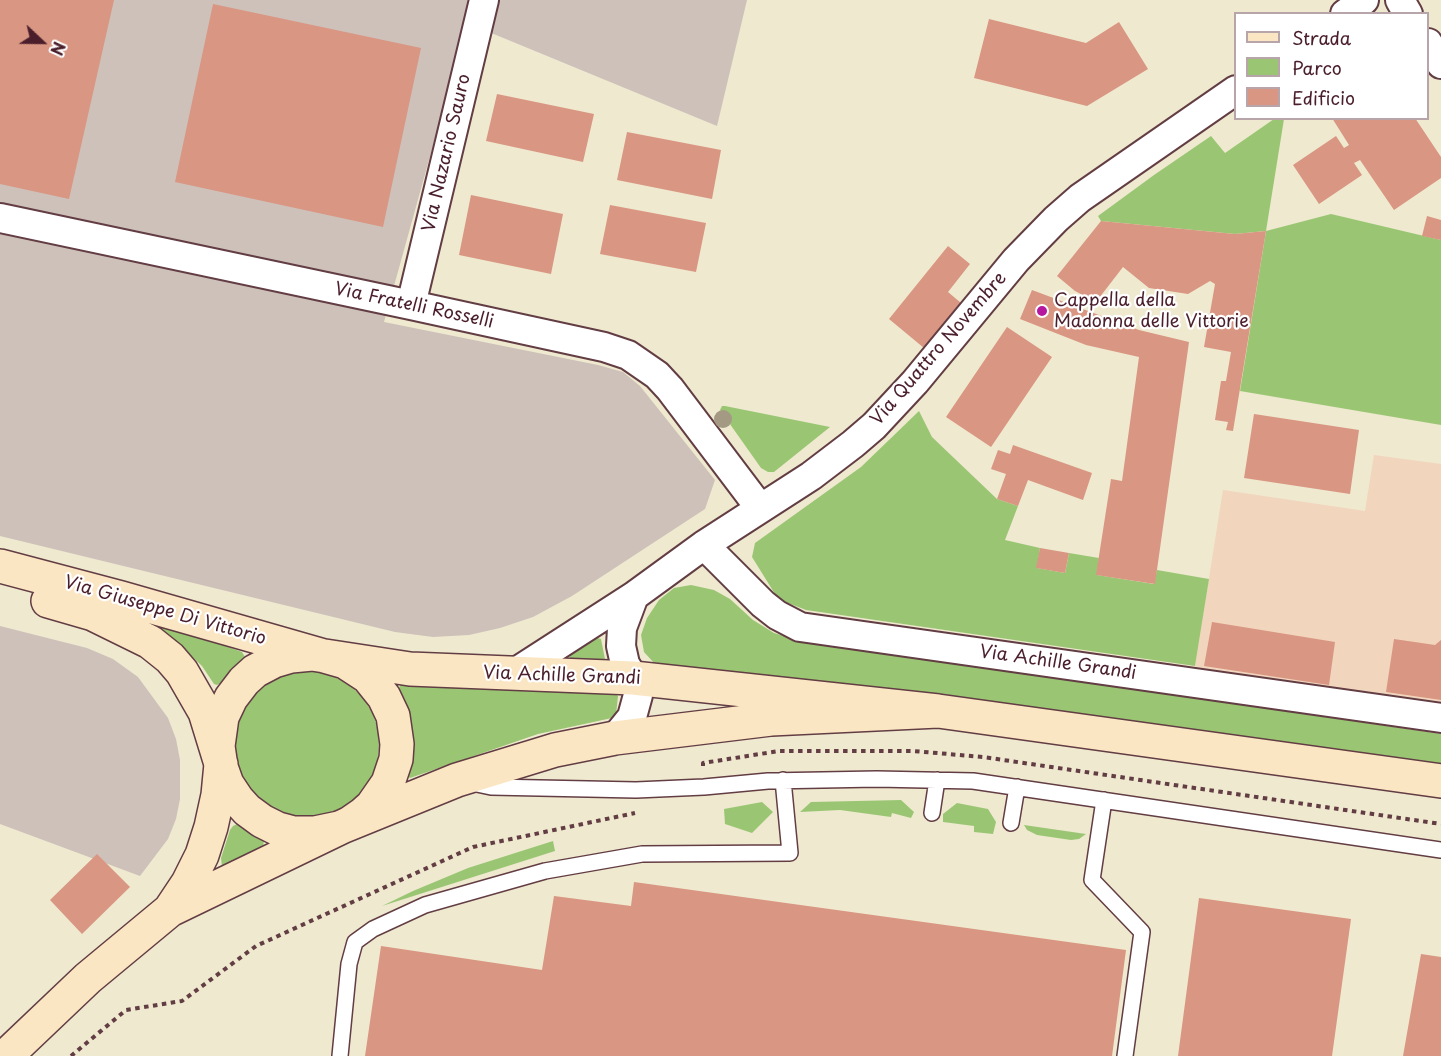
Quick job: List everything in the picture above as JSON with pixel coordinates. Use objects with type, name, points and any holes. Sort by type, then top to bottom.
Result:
[{"type":"main road","name":"Via Giuseppe Di Vittorio","points":[[0,566],[330,657]]},
{"type":"main road","name":"Via Giuseppe Di Vittorio","points":[[0,589],[76,608],[112,622],[150,642],[170,658],[192,687],[207,717],[221,764]]},
{"type":"main road","name":"Via Achille Grandi","points":[[938,711],[771,719],[615,738],[555,750],[457,780],[345,826],[308,834],[290,832],[269,825],[252,814],[237,799],[226,781],[218,740],[222,717],[231,698],[244,681],[263,666],[282,658],[306,654],[410,669],[633,678],[938,711],[1441,781]]},
{"type":"main road","name":"Via Achille Grandi","points":[[330,657],[356,668],[372,682],[388,705],[396,731],[396,759],[388,783],[372,806],[345,826]]},
{"type":"main road","points":[[170,910],[188,883],[207,841],[218,795],[221,764]]},
{"type":"main road","points":[[6,1056],[88,978],[170,910],[345,826]]},
{"type":"street","name":"Via Nazario Sauro","points":[[411,305],[484,0]]},
{"type":"street","points":[[1348,12],[1364,0]]},
{"type":"street","points":[[1429,45],[1441,64]]},
{"type":"street","name":"Via Quattro Novembre","points":[[513,674],[634,596],[704,545],[811,476],[874,426],[915,382],[1016,260],[1056,219],[1080,198],[1234,91]]},
{"type":"street","name":"Via Fratelli Rosselli","points":[[0,218],[604,347],[628,355],[657,375],[670,389],[760,508]]},
{"type":"street","name":"Via Achille Grandi","points":[[704,545],[763,604],[777,615],[800,627],[1441,718]]},
{"type":"street","points":[[615,738],[628,723],[636,706],[638,690],[622,656],[620,636],[634,596]]},
{"type":"lane","points":[[457,780],[492,787],[636,790],[783,780],[877,778],[973,781],[1441,850]]},
{"type":"lane","points":[[340,1056],[349,964],[356,942],[373,929],[425,905],[545,871],[642,854],[790,853],[783,780]]},
{"type":"lane","points":[[932,813],[937,780]]},
{"type":"lane","points":[[1011,823],[1017,788]]},
{"type":"lane","points":[[1104,800],[1092,880],[1142,932],[1125,1056]]},
{"type":"shaded area","points":[[0,0],[747,0],[717,126],[467,23],[384,322],[623,372],[640,386],[715,480],[705,509],[572,596],[533,617],[469,635],[433,637],[395,632],[0,536]]},
{"type":"shaded area","points":[[1374,455],[1441,464],[1441,760],[1195,666],[1223,490],[1365,511]]},
{"type":"shaded area","points":[[0,626],[87,648],[113,659],[138,677],[168,718],[176,739],[180,760],[180,799],[176,819],[168,839],[140,876],[0,824]]},
{"type":"green space","points":[[1273,120],[1284,120],[1266,231],[1235,234],[1101,221],[1098,216],[1211,136],[1225,153]]},
{"type":"green space","points":[[1331,214],[1441,240],[1441,425],[1240,391],[1266,231]]},
{"type":"green space","points":[[722,406],[830,427],[774,472],[768,472],[761,468],[720,410]]},
{"type":"green space","points":[[919,411],[932,437],[997,499],[1018,506],[1005,540],[1040,548],[1037,568],[1065,573],[1069,553],[1099,558],[1097,575],[1154,584],[1157,570],[1209,579],[1195,666],[806,610],[783,601],[775,594],[752,557],[755,543],[861,467]]},
{"type":"green space","points":[[691,585],[714,590],[730,599],[753,620],[774,633],[794,639],[1441,734],[1441,764],[1435,766],[672,672],[655,664],[644,652],[641,635],[647,618],[659,600],[674,588]]},
{"type":"green space","points":[[124,609],[242,652],[245,657],[225,681],[214,684],[202,666],[184,649]]},
{"type":"green space","points":[[594,637],[601,639],[605,659],[601,662],[570,661],[570,653]]},
{"type":"green space","points":[[306,671],[320,672],[334,677],[347,683],[358,692],[367,703],[373,716],[378,730],[378,758],[373,772],[367,785],[358,796],[347,805],[334,811],[320,816],[306,817],[292,816],[278,811],[265,805],[254,796],[245,785],[239,772],[234,758],[233,744],[234,730],[239,716],[245,703],[254,692],[265,683],[278,677],[292,672]]},
{"type":"green space","points":[[401,682],[614,693],[618,696],[616,715],[612,718],[538,734],[410,778],[407,776],[412,727],[406,702],[399,688]]},
{"type":"green space","points":[[901,800],[914,812],[911,818],[892,813],[891,817],[840,810],[800,812],[811,802]]},
{"type":"green space","points":[[762,802],[773,812],[752,833],[725,824],[724,809]]},
{"type":"green space","points":[[957,803],[988,809],[996,822],[993,834],[974,832],[974,826],[943,822],[943,814]]},
{"type":"green space","points":[[237,824],[264,840],[263,849],[222,867],[221,858],[230,830]]},
{"type":"green space","points":[[1024,825],[1086,834],[1079,839],[1071,840],[1037,835],[1027,830]]},
{"type":"green space","points":[[553,841],[555,851],[382,906],[468,868]]},
{"type":"building","points":[[0,0],[114,0],[69,199],[0,184]]},
{"type":"building","points":[[213,4],[421,48],[383,227],[175,182]]},
{"type":"building","points":[[989,19],[1086,43],[1119,22],[1148,69],[1087,106],[974,78]]},
{"type":"building","points":[[497,94],[594,114],[583,162],[486,141]]},
{"type":"building","points":[[1333,120],[1416,120],[1441,157],[1441,178],[1394,210],[1360,160],[1354,163],[1362,175],[1319,204],[1293,165],[1336,136],[1344,148],[1349,145]]},
{"type":"building","points":[[627,132],[721,150],[712,199],[617,180]]},
{"type":"building","points":[[471,195],[563,214],[551,274],[459,255]]},
{"type":"building","points":[[610,205],[706,223],[696,272],[600,254]]},
{"type":"building","points":[[1427,216],[1441,220],[1441,240],[1422,236]]},
{"type":"building","points":[[1101,221],[1235,234],[1266,231],[1233,431],[1226,430],[1228,422],[1215,420],[1221,381],[1226,381],[1231,352],[1204,347],[1215,284],[1210,281],[1188,294],[1149,288],[1123,267],[1096,302],[1075,291],[1057,276]]},
{"type":"building","points":[[948,246],[970,264],[948,292],[961,303],[924,348],[889,319]]},
{"type":"building","points":[[1032,290],[1139,330],[1189,342],[1155,584],[1096,575],[1111,479],[1122,481],[1139,357],[1086,345],[1020,319]]},
{"type":"building","points":[[1007,327],[1052,357],[991,447],[946,417]]},
{"type":"building","points":[[1254,414],[1359,430],[1350,494],[1244,478]]},
{"type":"building","points":[[1013,445],[1092,473],[1083,500],[1028,480],[1018,506],[997,499],[1006,474],[991,469],[998,450],[1010,454]]},
{"type":"building","points":[[1040,548],[1069,553],[1065,573],[1036,568]]},
{"type":"building","points":[[1212,622],[1335,642],[1329,685],[1204,666]]},
{"type":"building","points":[[1394,639],[1435,645],[1441,640],[1441,700],[1386,692]]},
{"type":"building","points":[[97,854],[130,887],[82,934],[50,900]]},
{"type":"building","points":[[634,882],[1126,950],[1112,1056],[365,1056],[381,946],[542,970],[554,896],[631,906]]},
{"type":"building","points":[[1199,898],[1351,919],[1332,1056],[1178,1056]]},
{"type":"building","points":[[1421,954],[1441,957],[1441,1056],[1403,1056]]},
{"type":"place","name":"Cappella della Madonna delle Vittorie","points":[[1042,311]]}]
